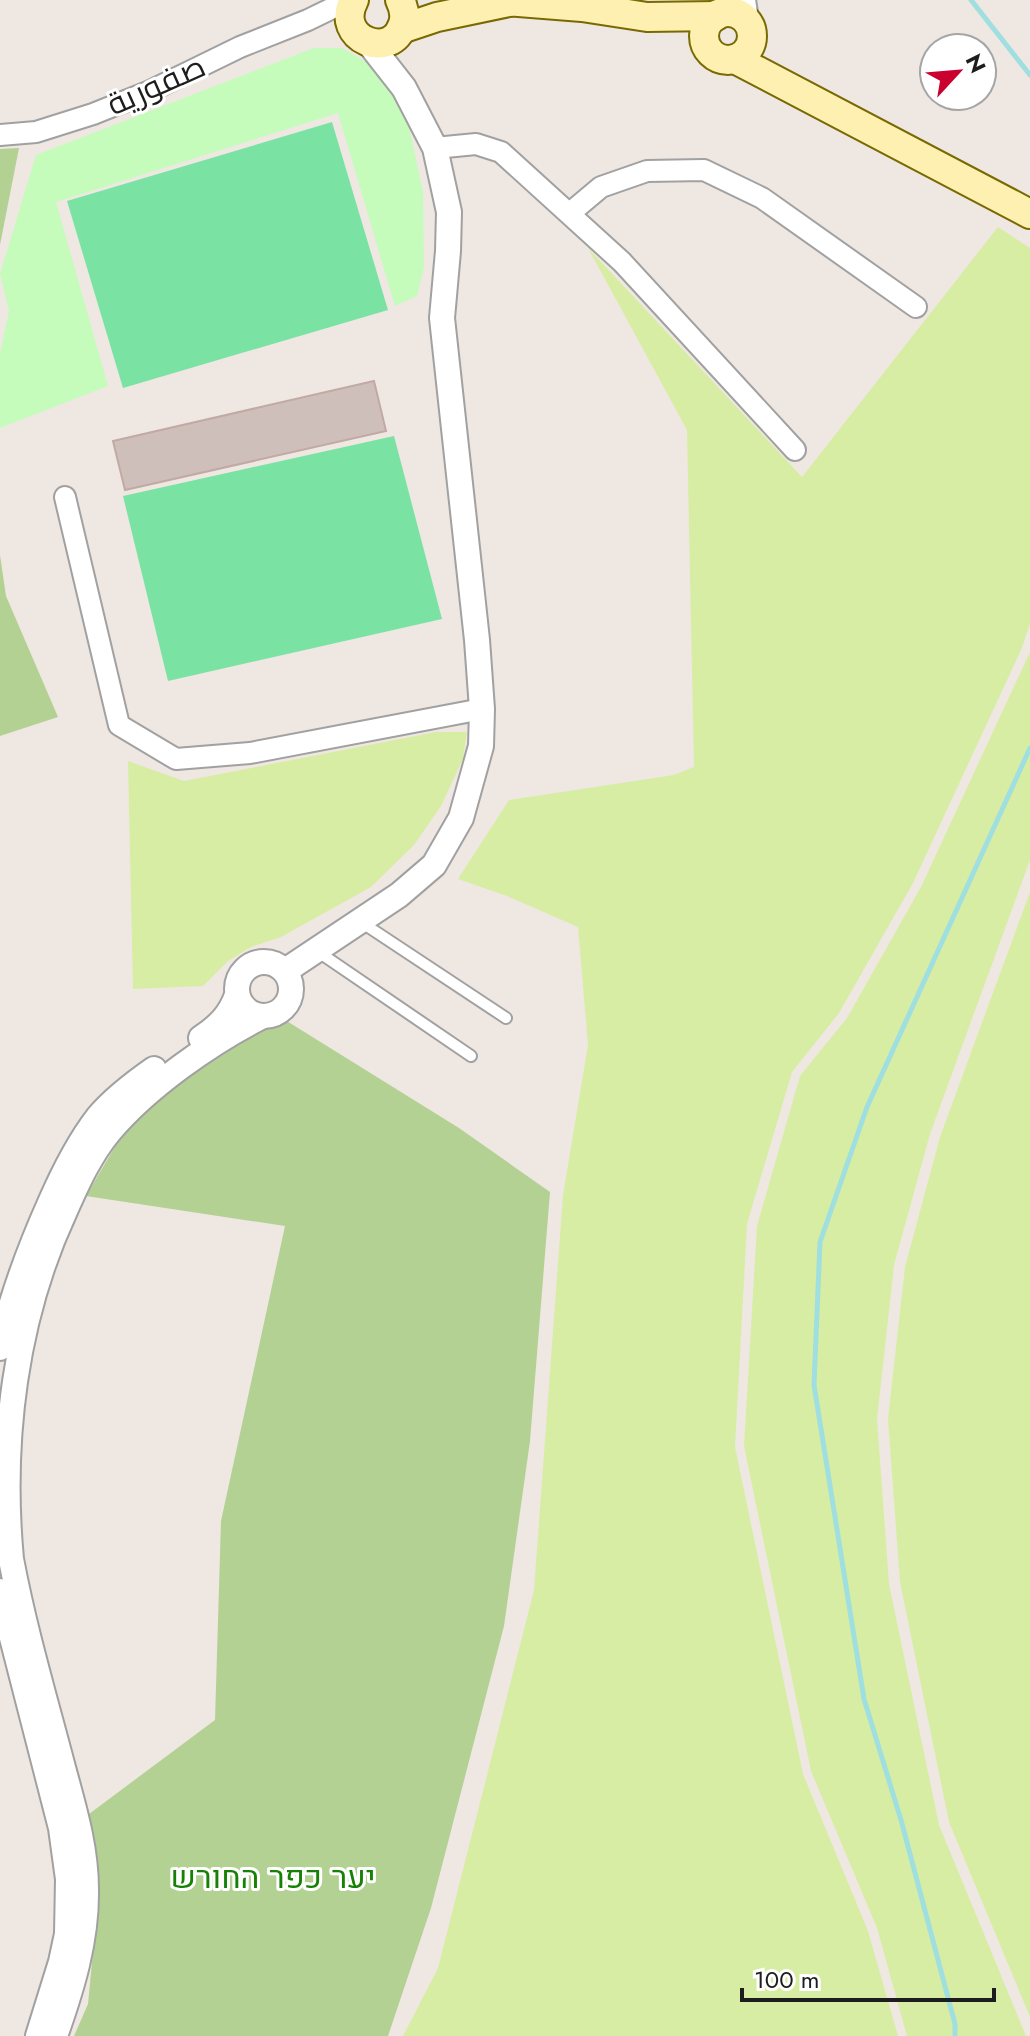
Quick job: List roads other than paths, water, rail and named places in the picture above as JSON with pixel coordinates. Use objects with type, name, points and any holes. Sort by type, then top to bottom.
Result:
[{"type":"main road","points":[[351,0],[349,18],[362,38],[387,42],[400,32],[437,17],[501,1],[582,7],[647,17],[735,22]]},
{"type":"main road","points":[[400,0],[405,22],[400,32]]},
{"type":"main road","points":[[647,17],[682,32],[707,49],[704,34],[710,20],[735,22],[834,110],[1030,214]]},
{"type":"street","name":"صفورية","points":[[0,135],[36,132],[93,114],[351,0]]},
{"type":"street","points":[[285,971],[399,895],[434,865],[461,818],[481,746],[482,709],[442,318],[449,212],[435,148],[404,88],[362,38],[332,23],[308,20]]},
{"type":"street","points":[[400,32],[398,55],[404,88]]},
{"type":"street","points":[[435,148],[476,144],[501,152],[622,262],[795,450]]},
{"type":"street","points":[[570,213],[601,187],[647,171],[704,170],[762,198],[916,307]]},
{"type":"street","points":[[65,497],[119,725],[176,759],[250,753],[482,709]]},
{"type":"street","points":[[0,1348],[27,1257],[58,1185],[99,1117],[136,1082],[224,1020],[232,1009],[240,976],[250,965],[269,962],[285,971],[291,992],[283,1009],[233,1032],[166,1079],[108,1134],[93,1155],[52,1238],[30,1299],[21,1336],[9,1396],[3,1461],[6,1600],[61,1828],[68,1879],[67,1934],[38,2036]]},
{"type":"street","points":[[237,995],[246,1009],[263,1016]]},
{"type":"street","points":[[6,1600],[81,1837],[85,1864],[87,1890],[82,1946],[55,2036]]},
{"type":"lane","points":[[360,921],[506,1018]]},
{"type":"lane","points":[[317,951],[471,1056]]},
{"type":"waterway","points":[[971,0],[1030,75]]},
{"type":"waterway","points":[[955,2036],[955,2024],[901,1820],[864,1699],[814,1385],[820,1242],[867,1107],[1030,748]]},
{"type":"park label","name":"יער כפר החורש","points":[[273,1877]]}]
